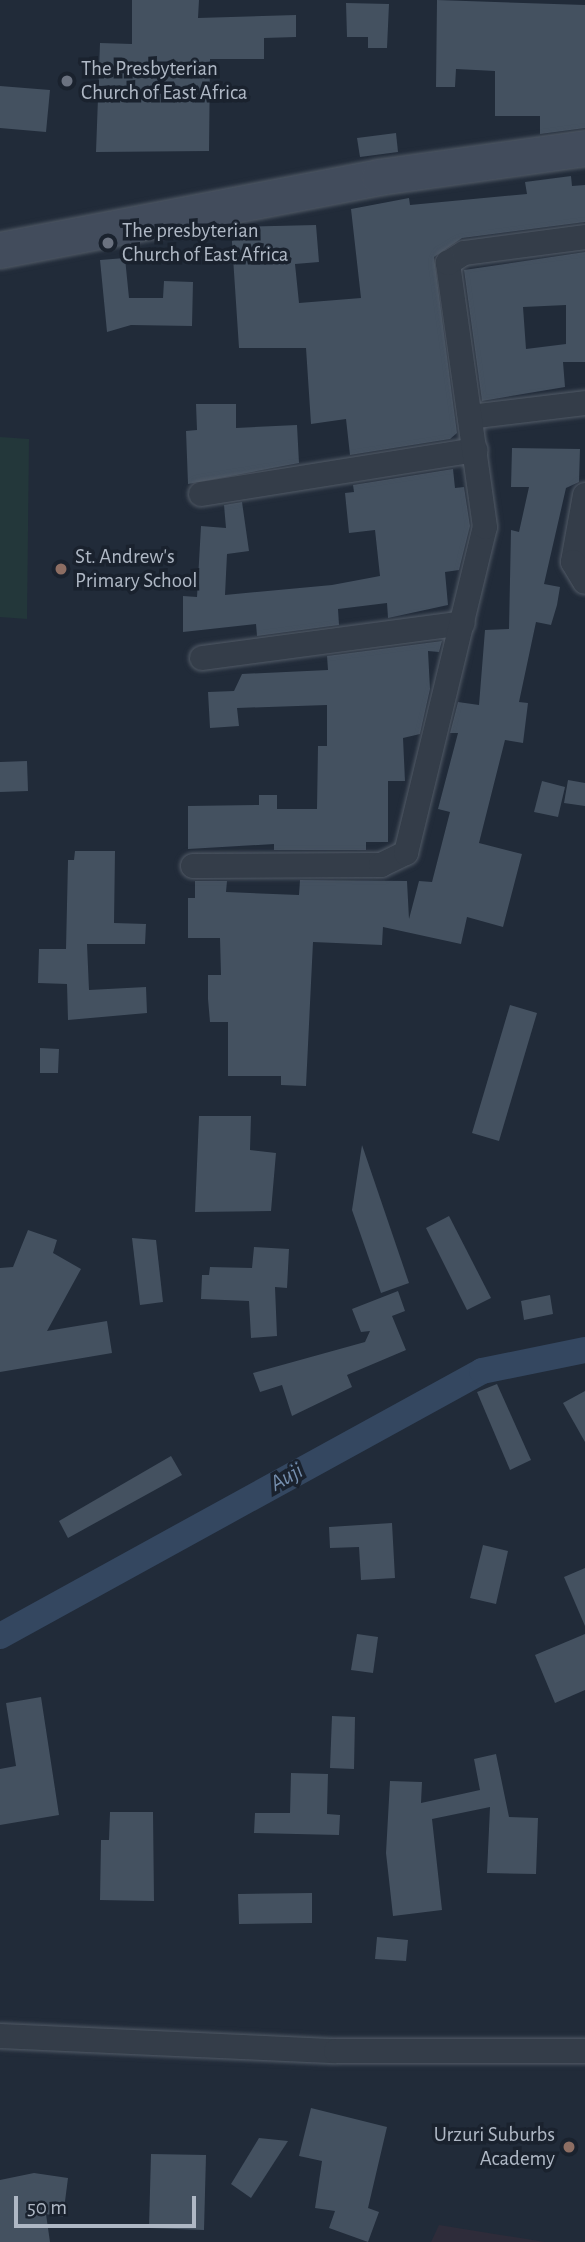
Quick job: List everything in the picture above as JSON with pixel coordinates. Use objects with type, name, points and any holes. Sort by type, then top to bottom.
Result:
[{"type":"street","points":[[0,250],[379,177],[585,148]]},
{"type":"street","points":[[192,866],[381,865],[401,858],[463,623],[485,527],[449,263],[464,253],[585,237]]},
{"type":"street","points":[[471,418],[585,403]]},
{"type":"street","points":[[201,494],[476,450]]},
{"type":"street","points":[[585,495],[573,562],[585,582]]},
{"type":"street","points":[[202,658],[463,623]]},
{"type":"street","points":[[0,2036],[336,2051],[585,2052]]},
{"type":"shaded area","points":[[439,2225],[545,2242],[431,2242]]},
{"type":"green space","points":[[0,437],[29,439],[27,619],[0,617]]},
{"type":"building","points":[[132,0],[199,0],[198,18],[296,15],[296,37],[264,38],[264,59],[210,59],[209,151],[96,152],[100,43],[132,44]]},
{"type":"building","points":[[437,0],[585,5],[585,128],[540,134],[540,116],[495,116],[495,71],[456,69],[455,87],[436,87]]},
{"type":"building","points":[[346,3],[389,4],[387,48],[368,48],[368,37],[347,37]]},
{"type":"building","points":[[0,86],[50,90],[46,132],[0,128]]},
{"type":"building","points":[[396,133],[398,152],[360,157],[357,138]]},
{"type":"building","points":[[571,176],[572,186],[585,185],[585,222],[462,238],[434,257],[457,433],[450,439],[350,455],[346,419],[311,424],[306,348],[239,348],[231,227],[316,225],[319,262],[295,264],[299,303],[361,298],[351,209],[409,198],[410,205],[527,194],[525,182]]},
{"type":"building","points":[[585,252],[585,362],[563,362],[565,387],[482,401],[464,270]],"holes":[[[566,305],[566,344],[526,349],[523,307]]]},
{"type":"building","points":[[125,258],[129,298],[163,298],[164,281],[193,282],[192,326],[131,325],[107,332],[100,260]]},
{"type":"building","points":[[196,404],[236,404],[236,428],[297,425],[299,463],[188,484],[186,431],[197,430]]},
{"type":"building","points":[[512,448],[580,449],[579,482],[566,488],[544,584],[560,587],[557,605],[551,625],[536,622],[519,702],[528,703],[523,743],[505,740],[479,843],[522,854],[503,927],[467,917],[461,944],[383,927],[382,945],[313,942],[306,1086],[281,1085],[281,1076],[228,1076],[228,1022],[210,1022],[208,999],[208,975],[221,975],[220,938],[188,938],[188,898],[195,898],[195,881],[227,881],[226,892],[299,895],[300,880],[407,881],[409,919],[419,881],[432,882],[450,812],[438,809],[458,733],[450,733],[458,702],[479,705],[485,630],[509,629],[511,530],[519,532],[529,487],[511,487]]},
{"type":"building","points":[[453,469],[455,488],[464,487],[470,526],[459,570],[445,572],[448,605],[388,618],[387,603],[338,609],[339,625],[257,636],[256,624],[183,632],[183,596],[197,597],[201,526],[226,528],[224,505],[242,502],[249,551],[227,554],[225,595],[332,585],[380,576],[375,530],[349,533],[345,493],[354,492],[353,485]]},
{"type":"building","points":[[442,641],[439,652],[428,651],[430,689],[420,734],[403,738],[405,781],[388,781],[388,842],[366,842],[366,850],[274,850],[274,844],[188,849],[188,806],[259,805],[259,795],[277,795],[277,809],[317,809],[318,746],[327,746],[327,705],[237,708],[239,726],[210,728],[208,692],[234,691],[242,674],[328,670],[327,656]]},
{"type":"building","points":[[27,761],[28,791],[0,792],[0,762]]},
{"type":"building","points":[[568,780],[585,783],[585,806],[564,803]]},
{"type":"building","points":[[542,781],[565,787],[558,817],[534,812]]},
{"type":"building","points":[[75,851],[115,851],[114,923],[146,924],[145,944],[87,944],[89,990],[146,987],[147,1013],[68,1020],[67,984],[38,983],[39,949],[66,949],[68,860],[74,860]]},
{"type":"building","points":[[510,1005],[537,1013],[499,1141],[472,1133]]},
{"type":"building","points":[[40,1048],[59,1049],[58,1073],[40,1073]]},
{"type":"building","points":[[199,1116],[251,1116],[250,1150],[276,1153],[271,1211],[195,1212]]},
{"type":"building","points":[[362,1145],[409,1283],[381,1293],[352,1210]]},
{"type":"building","points":[[449,1216],[491,1298],[467,1310],[426,1228]]},
{"type":"building","points":[[28,1230],[57,1240],[53,1253],[81,1269],[47,1331],[107,1321],[112,1353],[0,1372],[0,1268],[13,1267]]},
{"type":"building","points":[[132,1238],[156,1240],[163,1302],[140,1305]]},
{"type":"building","points":[[254,1247],[289,1249],[287,1288],[275,1287],[277,1336],[251,1338],[249,1301],[201,1299],[202,1275],[209,1275],[210,1267],[252,1268]]},
{"type":"building","points":[[398,1291],[405,1311],[392,1316],[406,1350],[347,1375],[352,1387],[292,1416],[282,1385],[260,1392],[253,1373],[365,1342],[370,1331],[361,1332],[352,1309]]},
{"type":"building","points":[[550,1295],[553,1314],[524,1320],[521,1301]]},
{"type":"building","points":[[497,1384],[531,1460],[510,1470],[477,1392]]},
{"type":"building","points":[[585,1391],[585,1442],[563,1403]]},
{"type":"building","points":[[171,1456],[182,1475],[68,1538],[59,1521]]},
{"type":"building","points":[[392,1523],[395,1578],[361,1580],[359,1547],[330,1548],[329,1527]]},
{"type":"building","points":[[483,1545],[508,1551],[496,1604],[470,1598]]},
{"type":"building","points":[[585,1568],[585,1626],[564,1577]]},
{"type":"building","points":[[357,1634],[378,1637],[373,1673],[351,1670]]},
{"type":"building","points":[[585,1634],[585,1690],[555,1703],[535,1655]]},
{"type":"building","points":[[41,1697],[59,1815],[0,1825],[0,1769],[16,1766],[6,1703]]},
{"type":"building","points":[[332,1716],[355,1717],[354,1769],[330,1768]]},
{"type":"building","points":[[496,1754],[509,1817],[538,1818],[536,1874],[487,1873],[490,1807],[432,1819],[442,1910],[393,1916],[386,1853],[390,1781],[422,1782],[421,1803],[480,1790],[474,1759]]},
{"type":"building","points":[[291,1773],[328,1774],[327,1814],[340,1815],[339,1835],[254,1833],[255,1813],[290,1813]]},
{"type":"building","points":[[110,1812],[153,1812],[154,1901],[100,1900],[101,1840],[109,1840]]},
{"type":"building","points":[[312,1893],[312,1923],[239,1924],[238,1894]]},
{"type":"building","points":[[377,1937],[408,1940],[406,1961],[375,1959]]},
{"type":"building","points":[[311,2108],[387,2127],[368,2208],[379,2212],[368,2242],[329,2228],[335,2211],[315,2208],[322,2161],[299,2156]]},
{"type":"building","points":[[259,2138],[288,2141],[251,2198],[231,2184]]},
{"type":"building","points":[[151,2154],[206,2155],[204,2230],[149,2228]]},
{"type":"building","points":[[34,2173],[68,2178],[63,2217],[46,2214],[50,2242],[0,2242],[0,2180]]},
{"type":"waterway","name":"Auji","points":[[0,1636],[482,1371],[585,1350]]},
{"type":"place","name":"The Presbyterian Church of East Africa","points":[[67,81]]},
{"type":"place","name":"The presbyterian Church of East Africa","points":[[108,243]]},
{"type":"place","name":"St. Andrew's Primary School","points":[[61,569]]},
{"type":"place","name":"Urzuri Suburbs Academy","points":[[569,2147]]}]
